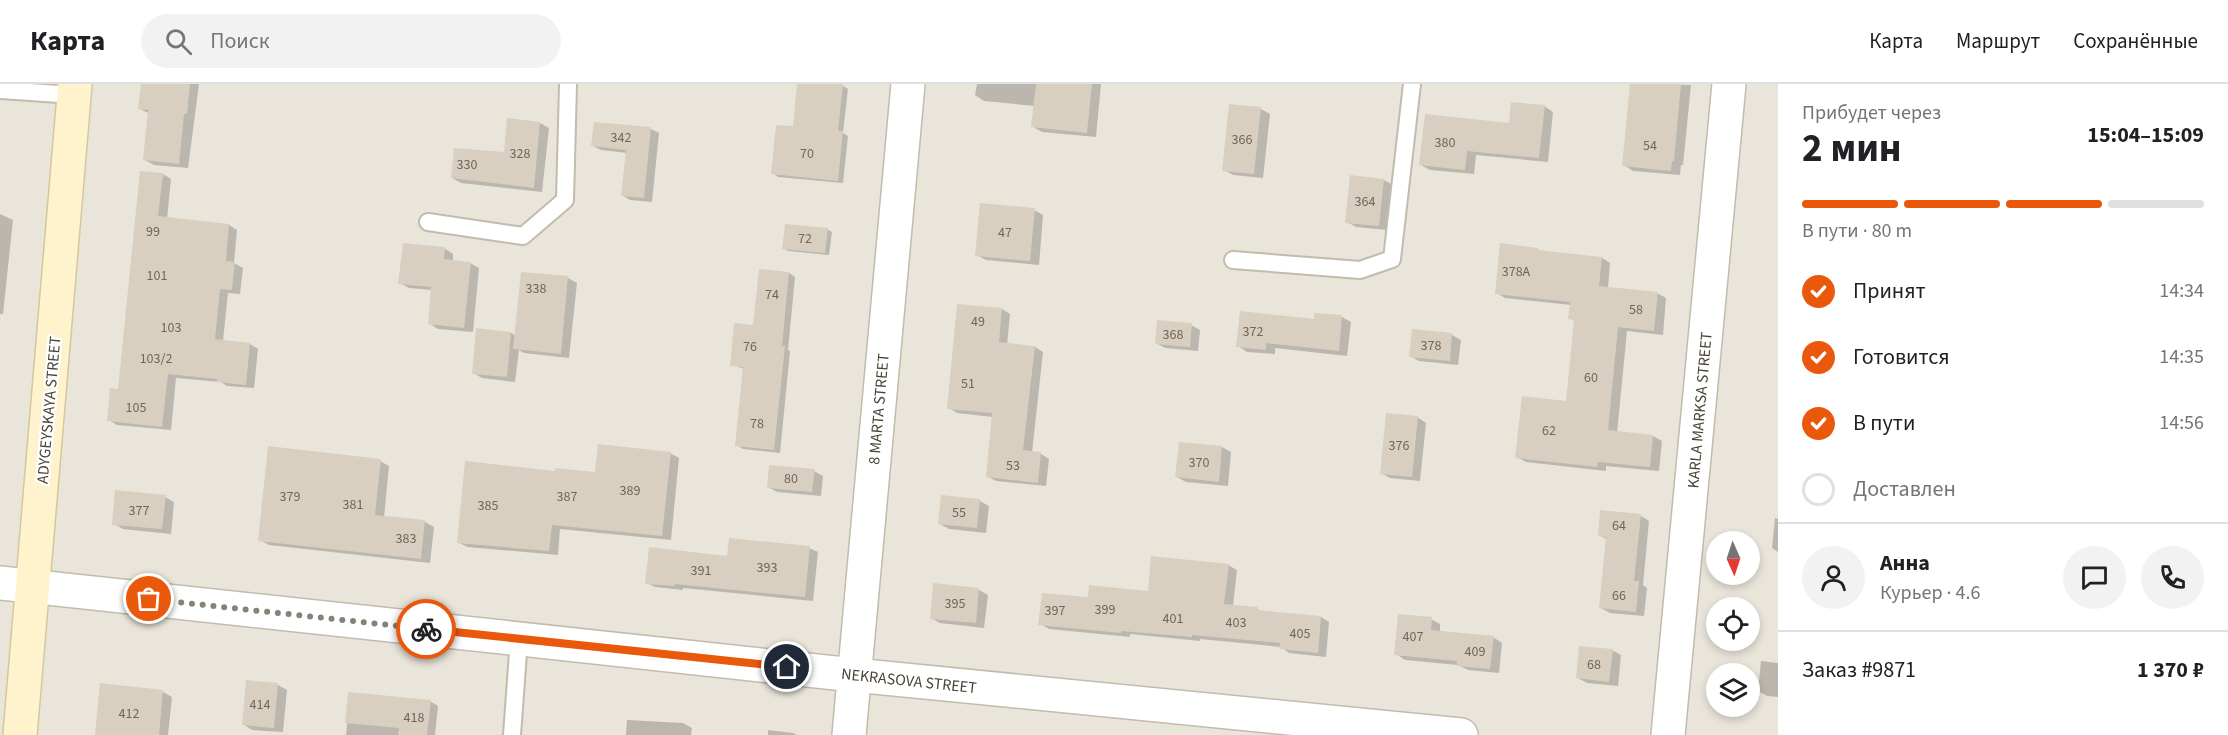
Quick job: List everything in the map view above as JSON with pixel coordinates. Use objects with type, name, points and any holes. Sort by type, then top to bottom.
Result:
[{"type":"main road","name":"ADYGEYSKAYA STREET","points":[[20,735],[74,90]]},
{"type":"street","name":"8 MARTA STREET","points":[[849,735],[908,84]]},
{"type":"street","name":"KARLA MARKSA STREET","points":[[1668,735],[1729,84]]},
{"type":"street","name":"NEKRASOVA STREET","points":[[0,583],[854,675],[1461,735]]},
{"type":"lane","points":[[428,222],[523,236],[565,200],[568,84]]},
{"type":"lane","points":[[1233,260],[1360,270],[1392,259],[1412,84]]},
{"type":"lane","points":[[0,90],[74,90]]},
{"type":"lane","points":[[512,735],[519,639]]},
{"type":"shaded area","points":[[0,84],[1778,84],[1778,735],[0,735]]},
{"type":"building","points":[[141,84],[190,84],[187,114],[184,114],[179,164],[143,160],[148,110],[138,109]]},
{"type":"building","points":[[797,84],[843,84],[838,131],[843,131],[838,181],[771,174],[776,125],[793,126]]},
{"type":"building","points":[[1036,84],[1092,84],[1087,133],[1031,127]]},
{"type":"building","points":[[1630,84],[1681,84],[1674,161],[1672,161],[1671,171],[1622,166]]},
{"type":"building","points":[[1511,102],[1545,105],[1539,158],[1467,151],[1465,170],[1419,165],[1425,114],[1509,123]]},
{"type":"building","points":[[1229,104],[1261,107],[1254,174],[1222,171]]},
{"type":"building","points":[[507,118],[540,122],[534,188],[451,178],[454,148],[504,152]]},
{"type":"building","points":[[594,122],[651,127],[644,198],[621,196],[626,150],[591,146]]},
{"type":"building","points":[[140,171],[163,173],[158,216],[229,224],[226,261],[235,262],[232,290],[220,289],[215,339],[250,343],[246,385],[217,382],[217,379],[168,374],[162,427],[107,421],[110,388],[118,389]]},
{"type":"building","points":[[1350,175],[1384,179],[1379,226],[1345,223]]},
{"type":"building","points":[[980,203],[1035,208],[1030,261],[975,256]]},
{"type":"building","points":[[785,224],[828,228],[825,253],[782,249]]},
{"type":"building","points":[[403,243],[445,247],[444,259],[471,262],[464,328],[428,324],[431,287],[398,284]]},
{"type":"building","points":[[1500,243],[1538,248],[1537,250],[1602,257],[1599,286],[1658,292],[1654,331],[1618,327],[1608,430],[1653,435],[1650,467],[1598,462],[1597,467],[1515,458],[1522,396],[1566,401],[1574,320],[1568,319],[1570,302],[1495,294]]},
{"type":"building","points":[[759,269],[789,272],[782,346],[785,346],[774,450],[735,446],[743,367],[730,366],[734,323],[753,325]]},
{"type":"building","points":[[521,272],[568,276],[561,354],[513,349]]},
{"type":"building","points":[[957,304],[1002,308],[999,342],[1035,346],[1023,450],[1041,452],[1038,483],[986,477],[992,413],[947,409]]},
{"type":"building","points":[[1240,311],[1314,319],[1314,313],[1342,315],[1339,351],[1266,343],[1266,350],[1236,347]]},
{"type":"building","points":[[1157,320],[1192,323],[1190,347],[1155,344]]},
{"type":"building","points":[[476,328],[511,332],[507,377],[472,374]]},
{"type":"building","points":[[1412,329],[1452,333],[1450,361],[1409,357]]},
{"type":"building","points":[[1386,413],[1418,416],[1412,477],[1380,474]]},
{"type":"building","points":[[1179,442],[1222,446],[1219,482],[1175,477]]},
{"type":"building","points":[[598,444],[671,452],[662,536],[552,525],[549,551],[457,543],[465,461],[555,471],[555,468],[595,472]]},
{"type":"building","points":[[268,446],[381,459],[375,515],[425,520],[421,559],[258,541]]},
{"type":"building","points":[[769,465],[815,469],[812,492],[767,488]]},
{"type":"building","points":[[115,490],[166,495],[162,529],[112,525]]},
{"type":"building","points":[[941,495],[980,499],[977,528],[938,524]]},
{"type":"building","points":[[1600,510],[1641,514],[1634,581],[1639,581],[1636,612],[1599,608],[1606,537],[1598,536]]},
{"type":"building","points":[[729,538],[810,546],[805,597],[675,584],[675,586],[645,584],[649,547],[727,556]]},
{"type":"building","points":[[1151,556],[1229,564],[1224,604],[1258,607],[1257,610],[1321,616],[1318,653],[1279,649],[1280,643],[1192,635],[1192,637],[1122,631],[1121,633],[1038,625],[1042,593],[1088,597],[1089,585],[1148,591]]},
{"type":"building","points":[[933,583],[979,588],[976,623],[930,619]]},
{"type":"building","points":[[1398,614],[1432,617],[1431,630],[1494,636],[1490,669],[1457,666],[1457,661],[1394,655]]},
{"type":"building","points":[[1579,646],[1613,649],[1609,682],[1576,678]]},
{"type":"building","points":[[246,680],[278,683],[274,728],[242,725]]},
{"type":"building","points":[[100,683],[163,690],[159,735],[95,735]]},
{"type":"building","points":[[348,692],[431,700],[427,735],[398,735],[399,728],[345,723]]},
{"type":"way so far","points":[[149,599],[426,629]]},
{"type":"route","points":[[426,629],[787,667]]}]
